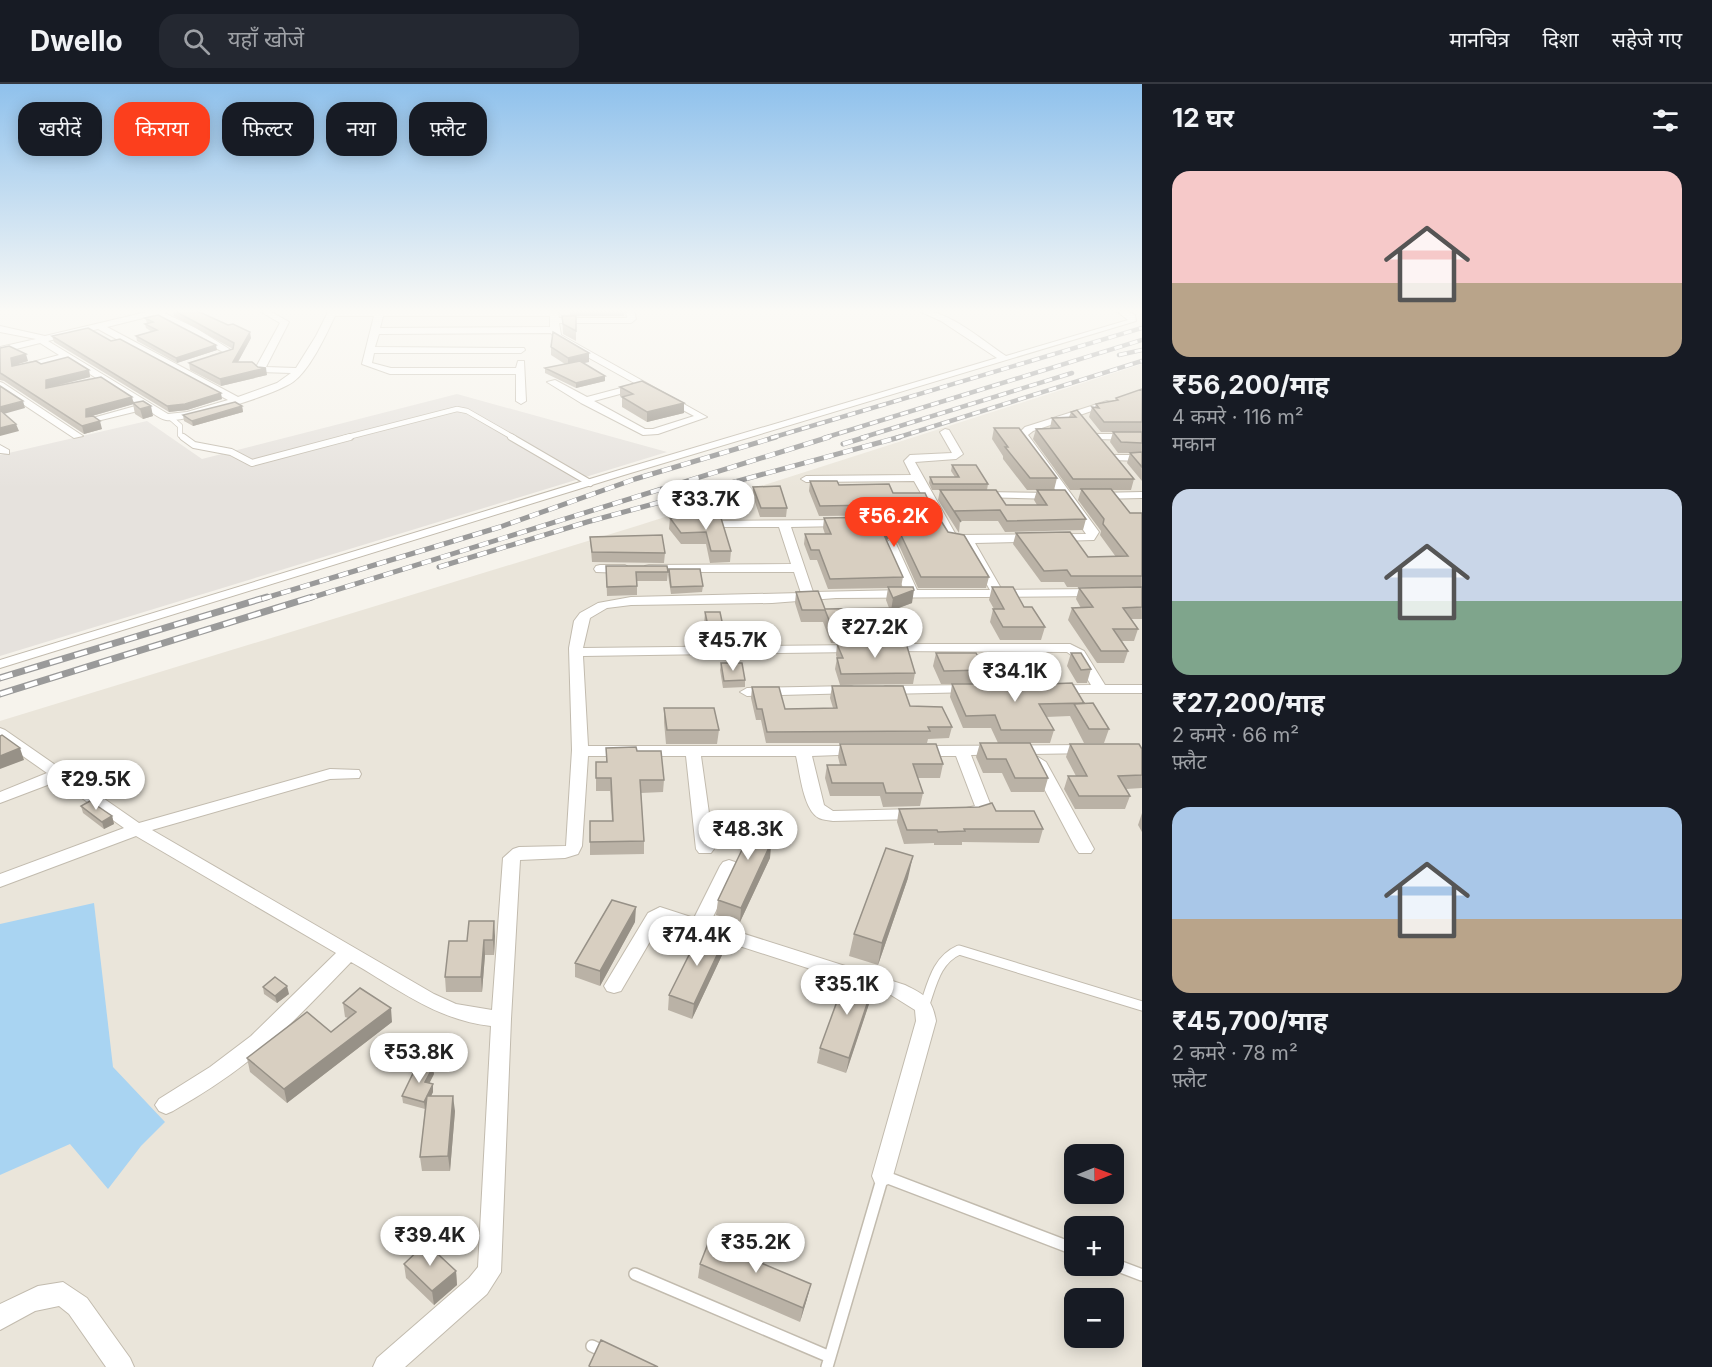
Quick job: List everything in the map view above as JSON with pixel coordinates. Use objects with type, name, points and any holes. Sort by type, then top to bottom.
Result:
[{"type":"street","points":[[85,370],[99,380],[171,418],[285,383],[297,371]]},
{"type":"street","points":[[186,370],[235,400]]},
{"type":"street","points":[[276,370],[297,371]]},
{"type":"street","points":[[386,370],[522,371],[522,401]]},
{"type":"street","points":[[552,382],[643,432],[654,432],[702,417],[619,370]]},
{"type":"street","points":[[0,664],[964,370]]},
{"type":"street","points":[[584,401],[645,384]]},
{"type":"street","points":[[0,386],[78,436]]},
{"type":"street","points":[[1087,425],[1126,398]]},
{"type":"street","points":[[93,421],[148,405]]},
{"type":"street","points":[[1087,425],[1118,462],[1142,458]]},
{"type":"street","points":[[945,432],[958,454],[910,459],[917,478],[932,495],[934,520],[952,538],[968,540],[1082,538],[1093,535],[1077,496],[1022,435],[1029,429],[1087,425],[1142,437]]},
{"type":"street","points":[[806,479],[917,478]]},
{"type":"street","points":[[973,495],[1077,496],[1140,490]]},
{"type":"street","points":[[694,525],[856,522]]},
{"type":"street","points":[[784,523],[808,596]]},
{"type":"street","points":[[968,540],[998,593]]},
{"type":"street","points":[[890,544],[912,594]]},
{"type":"street","points":[[600,569],[799,568]]},
{"type":"street","points":[[386,1367],[478,1286],[489,1272],[501,1019],[512,858],[519,853],[565,852],[572,850],[574,846],[580,751],[577,652],[581,620],[590,611],[609,604],[631,601],[912,594],[1107,593]]},
{"type":"street","points":[[577,652],[1070,648],[1079,654],[1101,689]]},
{"type":"street","points":[[747,692],[1142,688]]},
{"type":"street","points":[[0,733],[136,830],[349,952],[444,1010],[471,1017],[501,1019]]},
{"type":"street","points":[[693,750],[705,849]]},
{"type":"street","points":[[905,751],[1098,750]]},
{"type":"street","points":[[580,751],[871,751]]},
{"type":"street","points":[[803,751],[816,807],[824,814],[832,816],[927,814]]},
{"type":"street","points":[[951,814],[975,813],[981,811],[983,806],[962,751]]},
{"type":"street","points":[[1033,751],[1085,849]]},
{"type":"street","points":[[0,881],[136,830],[330,774],[353,774]]},
{"type":"street","points":[[0,798],[58,775]]},
{"type":"street","points":[[700,925],[729,866]]},
{"type":"street","points":[[614,986],[654,918],[660,914],[667,914],[898,990],[915,999],[924,1007],[926,1021],[883,1176]]},
{"type":"street","points":[[166,1105],[224,1068],[249,1048],[280,1021],[349,952]]},
{"type":"street","points":[[0,1318],[23,1303],[46,1295],[63,1294],[78,1306],[122,1367]]},
{"type":"lane","points":[[171,418],[180,426],[179,434],[192,445],[232,453],[243,462],[252,463],[457,409],[467,411],[590,483]]},
{"type":"lane","points":[[924,1007],[942,959],[951,952],[959,950],[1142,1006]]},
{"type":"lane","points":[[635,1274],[829,1362],[883,1176],[1064,1245]]},
{"type":"lane","points":[[1124,1268],[1142,1275]]},
{"type":"lane","points":[[592,1346],[620,1359]]},
{"type":"shaded area","points":[[1124,370],[1142,370],[1142,1367],[0,1367],[0,721],[640,525]]},
{"type":"shaded area","points":[[457,394],[667,452],[0,656],[0,455],[147,421],[202,459]]},
{"type":"water","points":[[94,903],[113,1067],[165,1122],[141,1146],[108,1189],[70,1144],[0,1175],[0,924]]},
{"type":"building","points":[[0,370],[89,370],[46,380],[46,388],[101,377],[132,397],[86,409],[86,417],[93,416],[100,421],[82,426],[0,373]]},
{"type":"building","points":[[108,370],[178,370],[221,393],[185,404],[167,406]]},
{"type":"building","points":[[202,370],[258,370],[220,379]]},
{"type":"building","points":[[549,370],[595,370],[605,376],[576,383]]},
{"type":"building","points":[[642,381],[684,403],[647,412],[622,397],[633,394],[620,387]]},
{"type":"building","points":[[0,386],[23,401],[0,407]]},
{"type":"building","points":[[1142,389],[1142,422],[1104,422],[1092,407],[1099,408],[1096,404],[1118,400],[1116,398]]},
{"type":"building","points":[[143,401],[151,406],[140,409],[133,403]]},
{"type":"building","points":[[235,402],[242,406],[192,421],[183,415]]},
{"type":"building","points":[[0,410],[16,424],[0,428]]},
{"type":"building","points":[[1077,410],[1134,479],[1073,479],[1036,429],[1060,428],[1052,418],[1076,417],[1071,412]]},
{"type":"building","points":[[994,428],[1019,428],[1057,478],[1030,478],[1005,447],[1008,447]]},
{"type":"building","points":[[1113,432],[1142,432],[1142,443],[1121,442]]},
{"type":"building","points":[[1142,452],[1142,467],[1130,453]]},
{"type":"building","points":[[952,465],[976,465],[988,484],[933,484],[930,477],[959,477]]},
{"type":"building","points":[[810,481],[837,481],[839,485],[889,484],[893,493],[925,493],[930,504],[820,506]]},
{"type":"building","points":[[780,486],[787,508],[761,508],[753,487]]},
{"type":"building","points":[[1081,489],[1111,489],[1130,513],[1142,513],[1142,576],[1071,576],[1067,570],[1044,571],[1016,533],[1070,532],[1088,557],[1128,556],[1103,524],[1104,519]]},
{"type":"building","points":[[940,490],[996,490],[1006,505],[1047,505],[1037,490],[1065,490],[1086,519],[1007,521],[1000,510],[954,511],[961,522]]},
{"type":"building","points":[[724,496],[728,512],[672,513],[698,505]]},
{"type":"building","points":[[938,516],[948,532],[964,535],[989,577],[921,577],[900,533],[891,528],[884,535],[903,577],[830,579],[819,550],[811,550],[805,534],[831,534],[824,518]]},
{"type":"building","points":[[670,518],[721,518],[731,551],[711,551],[706,532],[681,533]]},
{"type":"building","points":[[662,535],[665,553],[592,552],[590,537]]},
{"type":"building","points":[[606,566],[667,566],[668,572],[636,572],[637,586],[607,587]]},
{"type":"building","points":[[669,569],[700,569],[703,586],[671,587]]},
{"type":"building","points":[[888,587],[913,587],[914,590],[893,598]]},
{"type":"building","points":[[992,587],[1013,587],[1024,607],[1032,607],[1045,627],[1003,627],[993,609],[1004,609]]},
{"type":"building","points":[[1142,587],[1142,607],[1123,608],[1138,629],[1113,629],[1128,651],[1101,651],[1072,608],[1093,607],[1079,588]]},
{"type":"building","points":[[818,591],[825,609],[895,608],[902,630],[833,630],[825,610],[802,610],[796,592]]},
{"type":"building","points":[[705,612],[720,612],[724,631],[709,631]]},
{"type":"building","points":[[906,643],[915,673],[841,674],[837,658],[843,658],[837,644]]},
{"type":"building","points":[[936,653],[976,653],[985,670],[944,671]]},
{"type":"building","points":[[1071,653],[1081,653],[1091,669],[1081,670]]},
{"type":"building","points":[[721,663],[742,663],[745,680],[724,681]]},
{"type":"building","points":[[1072,683],[1084,703],[1039,704],[1054,730],[1001,730],[995,715],[966,716],[952,684],[1015,684],[1018,689],[1050,688],[1047,684]]},
{"type":"building","points":[[832,686],[903,686],[910,706],[942,707],[952,727],[928,727],[930,731],[767,732],[762,709],[757,709],[752,687],[779,687],[785,709],[837,708]]},
{"type":"building","points":[[1093,703],[1109,729],[1089,729],[1074,704]]},
{"type":"building","points":[[664,708],[714,708],[719,730],[667,730]]},
{"type":"building","points":[[2,735],[20,748],[0,756],[0,736]]},
{"type":"building","points":[[980,743],[1030,743],[1048,778],[1015,778],[1006,759],[987,759]]},
{"type":"building","points":[[840,744],[936,744],[943,764],[913,764],[923,793],[886,793],[883,783],[832,783],[827,765],[846,765]]},
{"type":"building","points":[[1070,744],[1139,744],[1142,749],[1142,775],[1118,776],[1130,796],[1079,796],[1068,776],[1087,776]]},
{"type":"building","points":[[636,747],[637,751],[661,751],[664,780],[640,780],[644,841],[590,842],[590,821],[613,821],[611,778],[596,778],[596,762],[607,762],[606,748]]},
{"type":"building","points":[[90,801],[112,816],[102,822],[81,806]]},
{"type":"building","points":[[992,803],[996,811],[1034,811],[1043,829],[964,829],[965,831],[938,832],[937,830],[907,830],[899,809],[979,807]]},
{"type":"building","points":[[745,813],[765,813],[771,843],[741,908],[718,900],[749,835]]},
{"type":"building","points":[[886,848],[913,856],[882,943],[854,934]]},
{"type":"building","points":[[612,900],[636,907],[600,971],[575,963]]},
{"type":"building","points":[[469,921],[494,921],[493,940],[484,940],[481,977],[445,977],[449,941],[467,941]]},
{"type":"building","points":[[701,931],[725,938],[694,1004],[669,995]]},
{"type":"building","points":[[847,974],[874,983],[849,1058],[820,1048]]},
{"type":"building","points":[[275,977],[287,986],[275,996],[263,987]]},
{"type":"building","points":[[360,988],[391,1008],[284,1089],[247,1058],[307,1012],[331,1032],[356,1012],[343,1003]]},
{"type":"building","points":[[418,1063],[433,1067],[425,1082],[433,1084],[424,1102],[402,1096]]},
{"type":"building","points":[[427,1096],[453,1096],[448,1156],[420,1157]]},
{"type":"building","points":[[709,1241],[811,1284],[803,1308],[700,1264]]},
{"type":"building","points":[[426,1243],[456,1271],[432,1291],[404,1264]]},
{"type":"building","points":[[601,1340],[658,1367],[591,1367],[589,1366]]},
{"type":"railway","points":[[771,438],[1001,370]]},
{"type":"railway","points":[[824,438],[1045,370]]},
{"type":"railway","points":[[896,438],[1114,370]]},
{"type":"railway","points":[[861,438],[1072,373]]},
{"type":"railway","points":[[262,599],[500,527],[635,479],[776,437]]},
{"type":"railway","points":[[307,599],[829,437]]},
{"type":"railway","points":[[843,444],[866,437]]},
{"type":"railway","points":[[439,567],[587,522],[900,437]]},
{"type":"railway","points":[[0,678],[267,597]]},
{"type":"railway","points":[[0,694],[312,597]]}]
